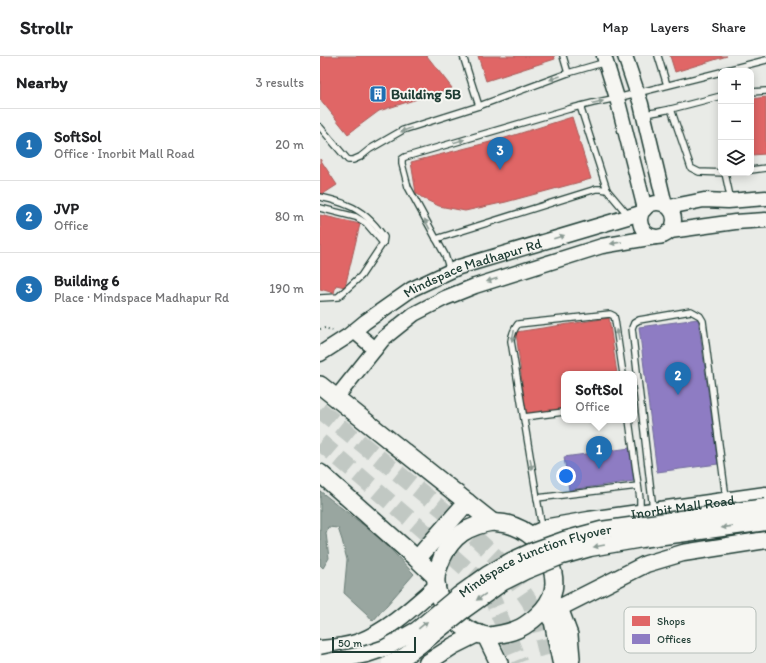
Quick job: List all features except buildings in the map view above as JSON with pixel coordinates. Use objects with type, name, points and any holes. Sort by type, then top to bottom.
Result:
[{"type":"main road","points":[[320,385],[492,522]]},
{"type":"main road","points":[[320,473],[417,559],[436,581]]},
{"type":"main road","name":"Inorbit Mall Road","points":[[536,533],[549,527],[589,520],[766,495]]},
{"type":"main road","points":[[417,559],[467,502]]},
{"type":"main road","name":"Mindspace Junction Flyover","points":[[323,663],[367,654],[385,648],[417,630],[459,595],[487,575],[511,561],[564,540],[601,530],[766,506]]},
{"type":"main road","points":[[499,663],[482,635],[465,627],[453,618],[439,596],[436,581],[440,563],[446,550],[454,539],[465,531],[478,525],[492,522],[506,523],[536,533],[539,543],[548,556],[554,573],[554,586],[549,615],[553,621],[561,661],[563,663]]},
{"type":"main road","name":"Mindspace Junction Flyover","points":[[390,663],[405,656],[460,612],[503,582],[562,556],[590,548],[642,539],[766,522]]},
{"type":"main road","points":[[427,663],[453,646],[482,635],[512,632],[528,624],[551,606],[646,564],[683,553],[766,540]]},
{"type":"main road","points":[[320,649],[359,642],[378,632],[396,621],[436,581]]},
{"type":"main road","points":[[551,606],[568,635],[571,658],[570,663]]},
{"type":"street","points":[[625,56],[638,92],[667,206]]},
{"type":"street","points":[[605,59],[617,98],[640,221],[642,228],[648,234],[655,237]]},
{"type":"street","points":[[667,206],[704,200],[731,201],[766,198]]},
{"type":"street","points":[[336,398],[384,338],[414,314],[445,298],[475,286],[602,246],[663,236],[674,226],[675,219],[673,212],[660,202],[649,205],[638,213]]},
{"type":"street","name":"Mindspace Madhapur Rd","points":[[320,354],[348,336],[365,322],[412,289],[450,271],[638,213]]},
{"type":"street","points":[[670,231],[766,220]]},
{"type":"street","points":[[393,302],[409,318]]},
{"type":"street","points":[[354,331],[374,349]]},
{"type":"lane","points":[[463,56],[479,106]]},
{"type":"lane","points":[[563,56],[568,73]]},
{"type":"lane","points":[[658,56],[667,85]]},
{"type":"lane","points":[[320,127],[348,160],[354,160],[403,130],[479,106],[605,59]]},
{"type":"lane","points":[[734,68],[766,60]]},
{"type":"lane","points":[[450,271],[445,255],[408,187],[402,159],[580,106],[718,72]]},
{"type":"lane","points":[[754,92],[766,91]]},
{"type":"lane","points":[[644,114],[671,109],[718,97]]},
{"type":"lane","points":[[580,106],[607,190]]},
{"type":"lane","points":[[671,109],[691,168],[700,172],[718,173]]},
{"type":"lane","points":[[754,170],[766,168]]},
{"type":"lane","points":[[727,176],[731,201]]},
{"type":"lane","points":[[436,239],[601,189],[607,190],[638,213]]},
{"type":"lane","points":[[320,197],[348,205],[361,212],[372,222],[384,237],[383,243],[361,276],[338,297],[320,298]]},
{"type":"lane","points":[[320,208],[356,217],[366,223],[383,243]]},
{"type":"lane","points":[[636,371],[632,328],[634,323],[638,320],[691,311],[700,316],[703,321],[726,501]]},
{"type":"lane","points":[[536,533],[537,498],[511,341],[515,328],[518,324],[610,314],[614,316],[615,320],[623,371]]},
{"type":"lane","points":[[637,389],[647,512]]},
{"type":"lane","points":[[524,417],[561,412]]},
{"type":"lane","points":[[629,423],[640,499],[647,512]]},
{"type":"lane","points":[[537,498],[638,486]]},
{"type":"path","points":[[320,329],[325,328]]},
{"type":"shaded area","points":[[320,491],[380,538],[414,574],[373,621],[344,593],[347,560],[338,528],[328,527],[326,533],[329,558],[323,568],[320,565]]},
{"type":"tunnel","points":[[320,410],[462,525],[501,562],[530,602],[540,626],[549,663]]},
{"type":"tunnel","points":[[320,442],[478,579],[493,600],[519,663]]},
{"type":"place","name":"Building 5B","points":[[378,94]]},
{"type":"place","name":"Building 6","points":[[500,170]]},
{"type":"place","name":"JVP","points":[[678,395]]},
{"type":"place","name":"SoftSol","points":[[599,469]]}]
